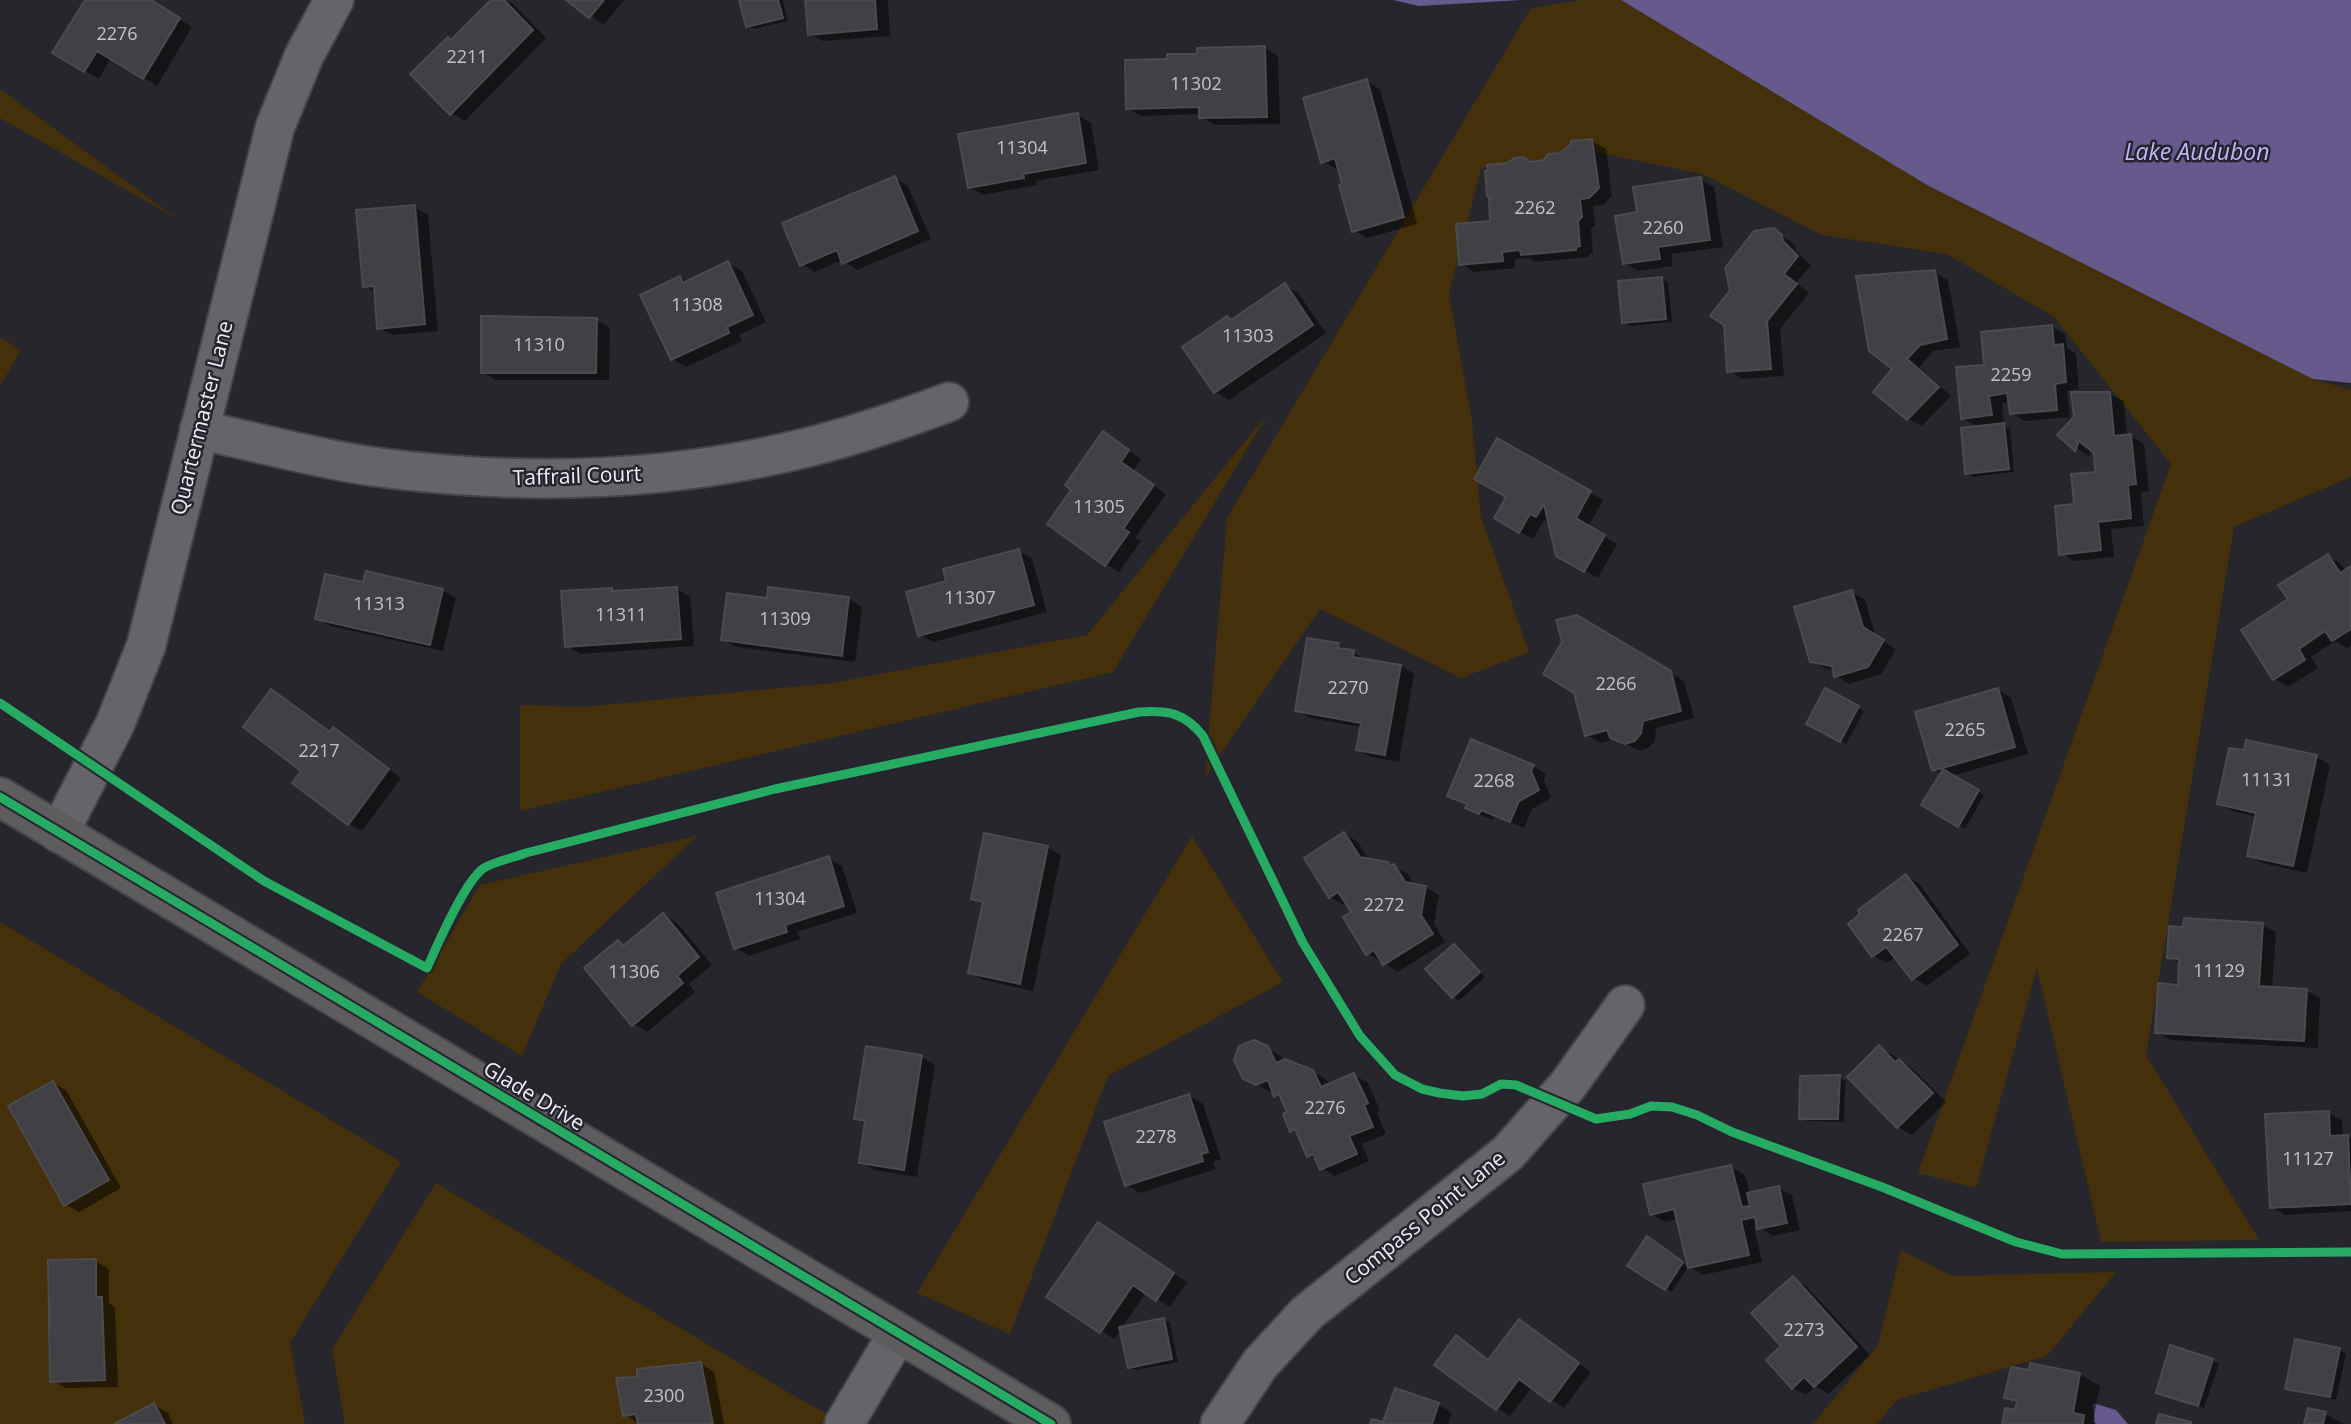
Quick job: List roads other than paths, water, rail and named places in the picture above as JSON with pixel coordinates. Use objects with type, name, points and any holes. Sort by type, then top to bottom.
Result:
[{"type":"street","name":"Quartermaster Lane","points":[[59,833],[115,724],[146,646],[275,127],[304,56],[334,0]]},
{"type":"street","name":"Taffrail Court","points":[[200,430],[373,466],[481,478],[591,478],[693,469],[792,452],[887,425],[949,402]]},
{"type":"street","name":"Glade Drive","points":[[0,797],[1051,1424]]},
{"type":"street","name":"Compass Point Lane","points":[[1220,1424],[1260,1364],[1307,1313],[1508,1153],[1568,1085],[1625,1005]]},
{"type":"street","points":[[844,1424],[898,1333]]},
{"type":"water","points":[[1393,0],[1522,0],[1419,6]]},
{"type":"water","name":"Lake Audubon","points":[[1621,0],[2351,0],[2351,383],[2313,379],[1927,185]]},
{"type":"water","points":[[2093,1403],[2116,1410],[2128,1424],[2095,1424]]}]
